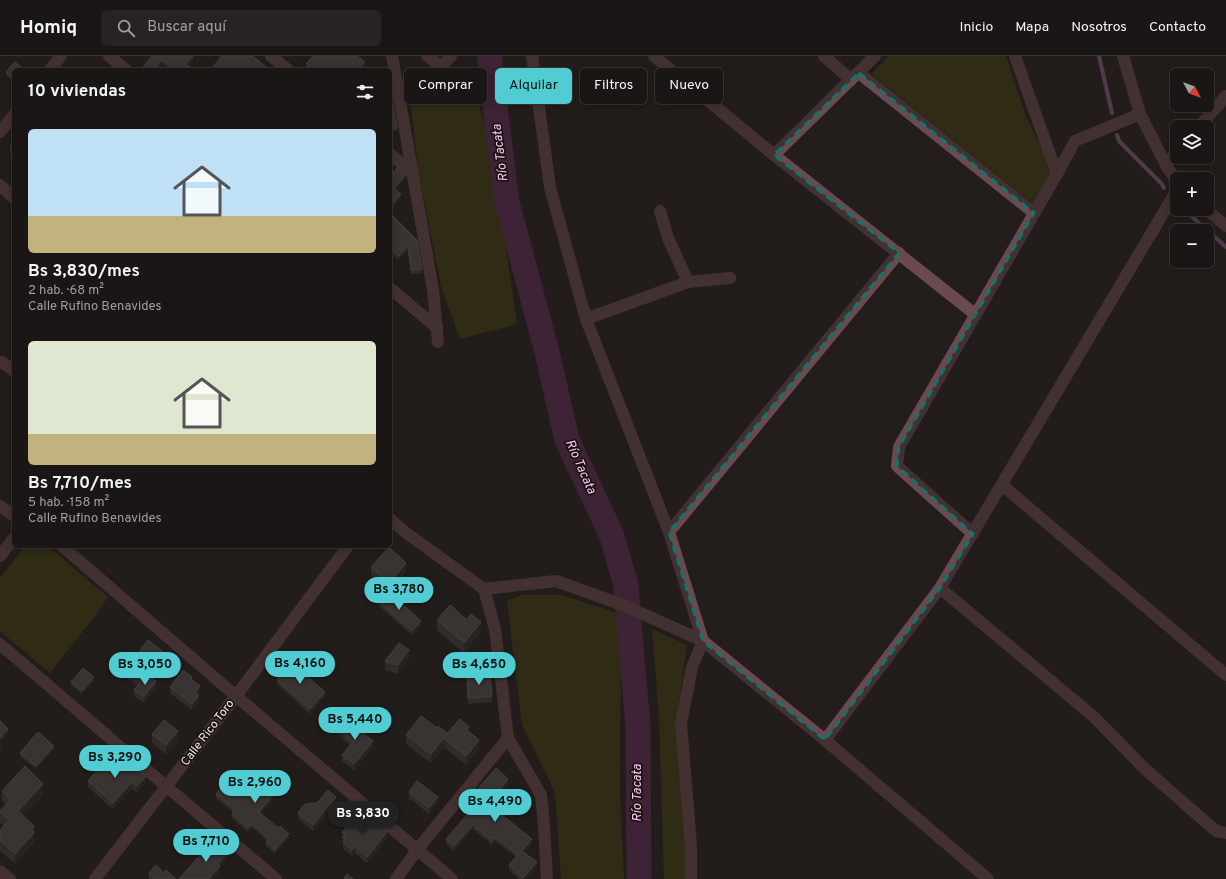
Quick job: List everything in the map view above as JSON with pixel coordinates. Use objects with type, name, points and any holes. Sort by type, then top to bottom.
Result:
[{"type":"street","points":[[52,68],[61,56]]},
{"type":"street","points":[[109,56],[124,68]]},
{"type":"street","points":[[272,56],[286,68]]},
{"type":"street","points":[[392,56],[433,290],[438,342]]},
{"type":"street","points":[[427,56],[439,65],[446,63],[450,56]]},
{"type":"street","points":[[532,56],[550,187],[586,319],[668,532],[703,641],[692,667],[680,724],[691,845],[691,879]]},
{"type":"street","points":[[654,56],[774,155],[976,315]]},
{"type":"street","points":[[824,56],[855,76],[1034,213]]},
{"type":"street","points":[[774,155],[875,56]]},
{"type":"street","points":[[1015,56],[1057,174]]},
{"type":"street","points":[[1123,56],[1140,114],[1171,172]]},
{"type":"street","points":[[1205,120],[1226,96]]},
{"type":"street","points":[[973,534],[897,466],[899,446],[976,315],[1075,141],[1140,114]]},
{"type":"street","points":[[0,132],[12,117]]},
{"type":"street","points":[[392,156],[413,173]]},
{"type":"street","points":[[1166,165],[1170,160]]},
{"type":"street","points":[[0,185],[12,196]]},
{"type":"street","points":[[826,740],[940,588],[1170,202]]},
{"type":"street","points":[[660,211],[668,238],[688,282]]},
{"type":"street","points":[[1214,216],[1226,226]]},
{"type":"street","points":[[668,532],[899,253]]},
{"type":"street","points":[[586,319],[688,282],[730,278]]},
{"type":"street","points":[[392,290],[437,328]]},
{"type":"street","points":[[2,362],[12,370]]},
{"type":"street","points":[[1002,485],[1226,675]]},
{"type":"street","points":[[0,506],[12,515]]},
{"type":"street","points":[[392,522],[484,589],[496,629],[508,738],[541,795],[547,879]]},
{"type":"street","points":[[0,556],[12,541]]},
{"type":"street","points":[[64,548],[452,879]]},
{"type":"street","name":"Calle Rico Toro","points":[[95,879],[167,787],[347,548]]},
{"type":"street","points":[[484,589],[556,581],[623,605],[703,641],[826,740],[988,879]]},
{"type":"street","points":[[940,588],[1094,716],[1145,769],[1216,831],[1226,833]]},
{"type":"street","points":[[0,644],[276,879]]},
{"type":"street","points":[[396,879],[417,850],[508,738]]},
{"type":"street","points":[[0,871],[10,879]]},
{"type":"highlighted area","points":[[859,73],[1034,213],[899,447],[897,466],[973,534],[940,588],[825,740],[703,641],[669,532],[899,253],[774,155]]},
{"type":"shaded area","points":[[889,56],[1006,56],[1025,114],[1052,172],[1033,204],[871,74]]},
{"type":"shaded area","points":[[411,104],[479,104],[493,159],[517,324],[460,339],[441,286],[418,170]]},
{"type":"shaded area","points":[[23,548],[50,548],[108,597],[50,673],[0,631],[0,578]]},
{"type":"shaded area","points":[[522,595],[561,595],[621,614],[620,796],[624,879],[561,879],[555,792],[522,725],[507,601]]},
{"type":"shaded area","points":[[652,629],[687,645],[676,723],[686,845],[686,879],[664,879],[659,717]]},
{"type":"building","points":[[152,56],[193,56],[183,68],[173,68],[162,59],[155,68],[143,67]]},
{"type":"building","points":[[222,56],[253,56],[267,68],[212,68]]},
{"type":"building","points":[[313,56],[357,56],[365,62],[360,68],[311,68],[306,64]]},
{"type":"building","points":[[15,62],[22,68],[12,68],[12,77],[6,72]]},
{"type":"building","points":[[392,99],[397,128],[392,129]]},
{"type":"building","points":[[398,167],[406,174],[394,188],[401,194],[392,205],[392,174]]},
{"type":"building","points":[[392,215],[417,240],[422,269],[411,270],[408,246],[399,256],[392,249]]},
{"type":"building","points":[[388,548],[390,548],[406,563],[389,584],[371,567]]},
{"type":"building","points":[[387,590],[421,621],[412,631],[378,601]]},
{"type":"building","points":[[450,605],[467,620],[471,614],[481,622],[464,643],[437,620]]},
{"type":"building","points":[[148,640],[162,651],[140,680],[126,669]]},
{"type":"building","points":[[399,643],[409,650],[398,665],[385,661]]},
{"type":"building","points":[[289,660],[325,692],[310,709],[277,680],[285,670],[282,668]]},
{"type":"building","points":[[83,668],[94,677],[82,691],[71,682]]},
{"type":"building","points":[[183,670],[200,686],[195,692],[199,695],[192,704],[170,687]]},
{"type":"building","points":[[490,673],[492,696],[468,698],[467,675]]},
{"type":"building","points":[[147,674],[156,681],[144,697],[134,690]]},
{"type":"building","points":[[421,716],[437,728],[438,726],[447,733],[445,736],[460,719],[469,727],[467,730],[479,740],[466,756],[444,738],[431,754],[406,735]]},
{"type":"building","points":[[346,719],[373,741],[354,764],[342,755],[353,742],[338,729]]},
{"type":"building","points":[[164,720],[178,731],[166,745],[152,734]]},
{"type":"building","points":[[0,721],[8,729],[0,738]]},
{"type":"building","points":[[38,732],[54,746],[36,766],[20,753]]},
{"type":"building","points":[[108,757],[126,773],[133,765],[146,776],[137,786],[132,782],[113,803],[88,781]]},
{"type":"building","points":[[25,766],[43,784],[18,811],[34,826],[32,829],[34,833],[15,854],[0,840],[0,830],[9,820],[0,811],[11,799],[2,791]]},
{"type":"building","points":[[496,768],[508,779],[488,804],[532,839],[522,851],[537,862],[523,878],[509,865],[518,855],[495,837],[492,841],[473,825],[454,846],[446,839],[473,808],[465,801],[476,788],[477,790]]},
{"type":"building","points":[[263,770],[273,779],[279,771],[287,778],[259,812],[278,828],[280,826],[289,834],[275,850],[266,842],[269,839],[252,824],[248,828],[232,814],[235,810],[216,794],[232,773],[249,787]]},
{"type":"building","points":[[417,781],[438,797],[429,808],[409,792]]},
{"type":"building","points":[[328,790],[336,797],[313,825],[298,813],[305,804],[317,803]]},
{"type":"building","points":[[358,813],[364,818],[366,816],[387,832],[367,857],[355,847],[352,850],[343,842],[345,835],[342,832]]},
{"type":"building","points":[[211,843],[215,847],[218,843],[228,852],[218,864],[220,866],[209,879],[179,879]]},
{"type":"building","points":[[156,865],[164,873],[166,870],[176,879],[154,879],[149,873]]},
{"type":"building","points":[[347,874],[353,879],[344,879]]},
{"type":"waterway","name":"Río Tacata","points":[[490,56],[490,67],[507,202],[547,352],[567,440],[612,536],[626,586],[638,727],[639,879]]},
{"type":"waterway","points":[[1099,56],[1112,113]]},
{"type":"waterway","points":[[1117,135],[1119,141],[1162,184],[1164,188]]},
{"type":"waterway","points":[[1191,216],[1226,247]]}]
